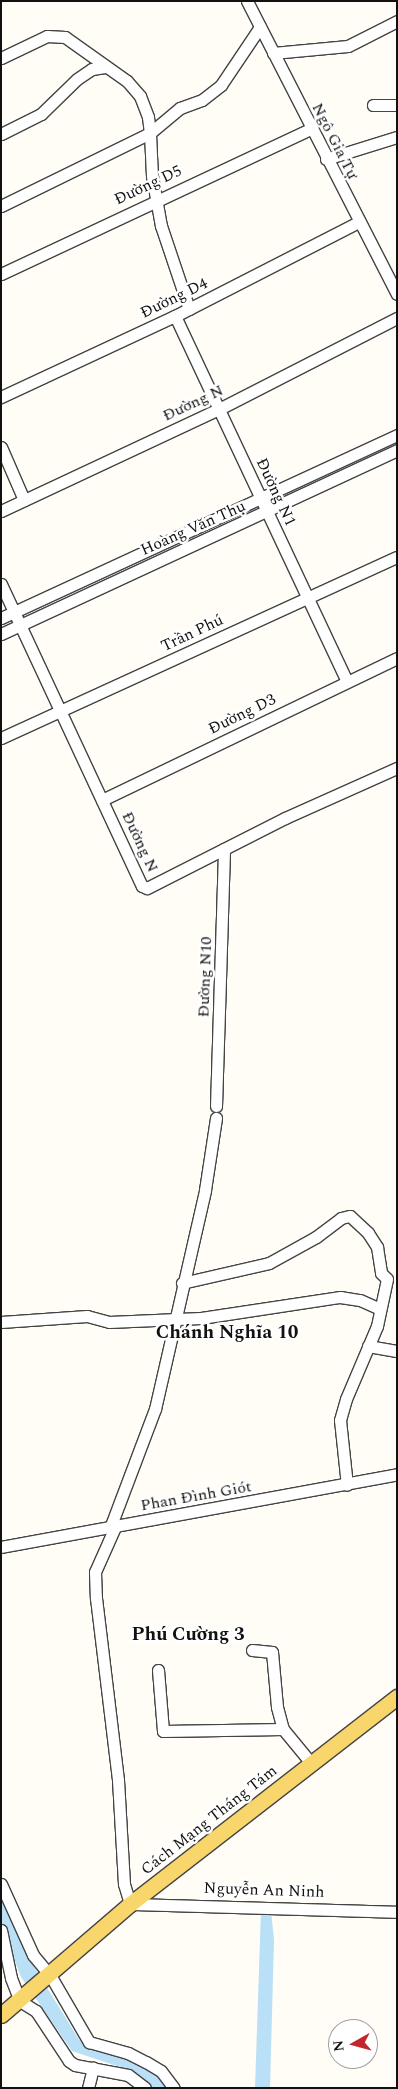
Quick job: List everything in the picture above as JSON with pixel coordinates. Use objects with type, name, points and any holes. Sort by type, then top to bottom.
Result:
[{"type":"main road","name":"Cách Mạng Tháng Tám","points":[[1,2015],[25,1997],[130,1904],[397,1697]]},
{"type":"street","name":"Ngô Gia Tự","points":[[247,1],[310,129],[397,294]]},
{"type":"street","points":[[273,52],[302,52],[348,46],[397,21]]},
{"type":"street","points":[[1,206],[150,133],[180,108],[202,100],[221,85],[260,27]]},
{"type":"street","points":[[1,58],[27,43],[53,34],[76,43],[105,67],[115,70],[140,96],[148,117],[156,199],[170,255],[189,309]]},
{"type":"street","points":[[1,134],[41,114],[78,79],[92,69],[105,67]]},
{"type":"street","points":[[372,105],[397,105]]},
{"type":"street","name":"Đường D5","points":[[1,274],[156,199],[310,129]]},
{"type":"street","points":[[326,158],[397,137]]},
{"type":"street","name":"Đường D4","points":[[1,398],[175,316],[359,222]]},
{"type":"street","name":"Đường N1","points":[[175,316],[347,681]]},
{"type":"street","name":"Đường N","points":[[1,511],[219,410],[397,318]]},
{"type":"street","name":"Hoàng Văn Thụ","points":[[1,618],[262,500],[397,435]]},
{"type":"street","points":[[378,444],[384,456]]},
{"type":"street","points":[[1,447],[24,500]]},
{"type":"street","name":"Hoàng Văn Thụ","points":[[1,634],[397,450]]},
{"type":"street","points":[[327,468],[334,480]]},
{"type":"street","points":[[193,531],[198,542]]},
{"type":"street","points":[[135,557],[141,569]]},
{"type":"street","name":"Trần Phú","points":[[1,738],[397,557]]},
{"type":"street","name":"Đường N","points":[[1,584],[142,886],[147,888],[224,849],[397,768]]},
{"type":"street","name":"Đường D3","points":[[102,800],[397,658]]},
{"type":"street","name":"Đường N10","points":[[130,1904],[124,1884],[118,1780],[96,1598],[96,1572],[155,1409],[182,1283],[205,1190],[216,1112],[224,849]]},
{"type":"street","points":[[182,1283],[269,1264],[316,1237],[341,1218],[350,1216],[377,1247],[381,1273],[386,1279],[380,1309],[340,1420],[347,1485]]},
{"type":"street","points":[[1,1322],[87,1316],[109,1322],[201,1318],[340,1297],[360,1300],[380,1309]]},
{"type":"street","points":[[368,1346],[397,1351]]},
{"type":"street","name":"Phan Đình Giót","points":[[1,1547],[347,1485],[397,1474]]},
{"type":"street","points":[[252,1650],[272,1652],[277,1707],[283,1729],[311,1763]]},
{"type":"street","points":[[158,1670],[163,1731],[283,1729]]},
{"type":"street","points":[[1,1884],[33,1955],[49,1976],[89,2042],[128,2053],[146,2062],[161,2071],[174,2088]]},
{"type":"street","name":"Nguyễn An Ninh","points":[[130,1904],[397,1912]]},
{"type":"street","points":[[1,1930],[11,1978],[36,2011],[69,2061],[128,2075],[145,2088]]},
{"type":"street","points":[[88,2088],[93,2068]]},
{"type":"water","points":[[1,1894],[33,1965],[80,2041],[89,2047],[121,2055],[155,2072],[170,2088],[153,2088],[126,2069],[72,2051],[21,1977],[1,1925]]},
{"type":"water","points":[[261,1910],[271,1911],[274,1940],[270,2088],[255,2088]]},
{"type":"district","name":"Chánh Nghĩa 10","points":[[227,1333]]},
{"type":"district","name":"Phú Cường 3","points":[[188,1635]]}]
